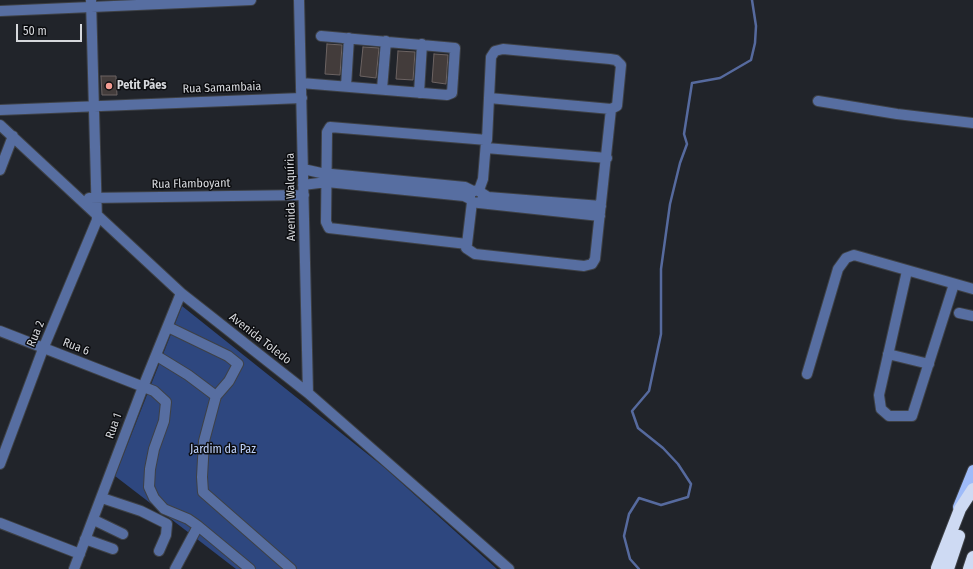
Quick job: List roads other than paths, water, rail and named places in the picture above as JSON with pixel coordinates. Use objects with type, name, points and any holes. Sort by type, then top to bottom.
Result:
[{"type":"highway","points":[[937,569],[960,509],[973,489]]},
{"type":"highway","points":[[948,569],[973,495]]},
{"type":"highway","points":[[969,569],[973,557]]},
{"type":"main road","points":[[937,569],[963,492],[973,470]]},
{"type":"street","points":[[0,11],[92,4],[251,0]]},
{"type":"street","name":"Avenida Walquíria","points":[[300,0],[308,393]]},
{"type":"street","points":[[92,4],[96,198],[98,214]]},
{"type":"street","points":[[301,83],[447,95],[452,93],[455,48],[321,36]]},
{"type":"street","points":[[346,86],[349,38]]},
{"type":"street","points":[[382,90],[386,41]]},
{"type":"street","points":[[419,93],[422,44]]},
{"type":"street","points":[[489,98],[611,110],[617,106],[621,65],[616,60],[503,49],[495,51],[491,57],[483,179],[476,197],[466,248],[475,254],[589,265],[595,259],[611,110]]},
{"type":"street","name":"Rua Samambaia","points":[[0,110],[302,98]]},
{"type":"street","points":[[818,101],[897,114],[973,123]]},
{"type":"street","name":"Avenida Toledo","points":[[0,125],[98,214],[181,293],[308,393],[509,569]]},
{"type":"street","points":[[467,244],[329,228],[326,222],[327,132],[330,127],[607,158]]},
{"type":"street","points":[[0,170],[12,136]]},
{"type":"street","points":[[303,169],[327,178],[465,187],[476,197],[601,211]]},
{"type":"street","name":"Rua Flamboyant","points":[[79,198],[304,190],[327,178]]},
{"type":"street","name":"Rua 2","points":[[0,464],[43,349],[95,229],[98,214]]},
{"type":"street","points":[[807,374],[838,269],[846,258],[854,255],[973,289]]},
{"type":"street","points":[[907,270],[879,395],[881,409],[889,416],[912,416],[954,284]]},
{"type":"street","name":"Rua 1","points":[[74,569],[94,520],[143,387],[157,356],[181,293]]},
{"type":"street","points":[[959,313],[973,316]]},
{"type":"street","points":[[168,327],[228,356],[238,364],[229,381],[216,396],[204,441],[202,477],[203,492],[291,569]]},
{"type":"street","name":"Rua 6","points":[[0,331],[154,391],[166,402],[164,421],[154,449],[150,469],[149,487],[154,498],[164,509],[188,519],[198,526]]},
{"type":"street","points":[[888,354],[929,364]]},
{"type":"street","points":[[157,356],[188,375],[216,396]]},
{"type":"street","points":[[102,498],[152,516],[167,524],[166,535],[159,551]]},
{"type":"street","points":[[94,520],[123,534]]},
{"type":"street","points":[[0,523],[80,554]]},
{"type":"street","points":[[175,569],[198,526],[250,569]]},
{"type":"street","points":[[85,539],[113,549]]},
{"type":"waterway","points":[[639,569],[630,559],[624,536],[629,514],[639,498],[661,505],[688,497],[691,484],[678,464],[663,448],[638,428],[632,411],[649,391],[661,334],[661,269],[670,204],[680,163],[687,144],[684,134],[692,83],[720,78],[751,60],[755,43],[756,26],[752,0]]},
{"type":"place","name":"Petit Pães","points":[[109,86]]},
{"type":"park label","name":"Jardim da Paz","points":[[223,450]]}]
